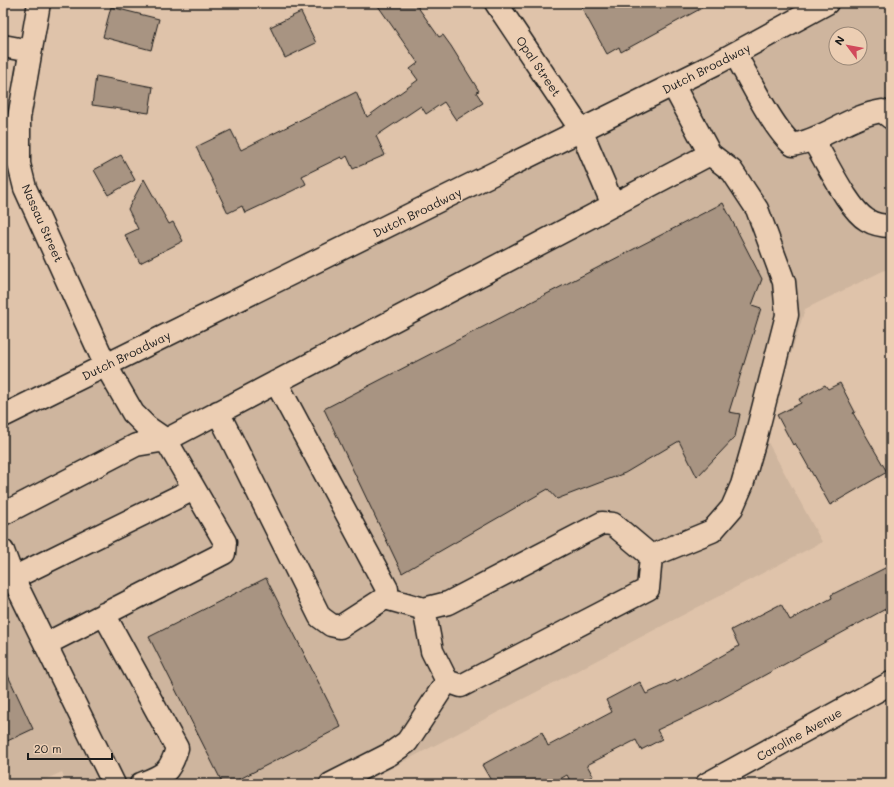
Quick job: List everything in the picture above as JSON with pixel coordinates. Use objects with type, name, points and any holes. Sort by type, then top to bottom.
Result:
[{"type":"main road","name":"Nassau Street","points":[[39,3],[19,118],[19,164],[26,188],[105,364],[133,413],[147,427],[166,440]]},
{"type":"main road","name":"Opal Street","points":[[496,3],[581,130],[613,205]]},
{"type":"main road","name":"Dutch Broadway","points":[[3,416],[105,364],[269,286],[735,54],[827,3]]},
{"type":"main road","points":[[3,46],[30,51]]},
{"type":"main road","points":[[735,54],[787,140],[793,145],[814,140],[867,113],[882,111],[891,118]]},
{"type":"main road","points":[[652,556],[712,531],[732,508],[748,464],[787,315],[784,282],[757,208],[732,172],[710,154],[673,85]]},
{"type":"main road","points":[[814,140],[855,210],[866,220],[878,226],[891,226]]},
{"type":"main road","points":[[3,514],[136,445],[166,440],[710,154]]},
{"type":"main road","points":[[218,412],[320,617],[331,625],[340,627],[385,598],[387,589],[276,382]]},
{"type":"main road","points":[[46,644],[224,553],[225,542],[166,440]]},
{"type":"main road","points":[[13,578],[194,489]]},
{"type":"main road","points":[[385,598],[424,608],[448,603],[602,523],[613,524],[652,556]]},
{"type":"main road","points":[[3,551],[13,578],[114,784]]},
{"type":"main road","points":[[424,608],[432,651],[447,681],[461,686],[648,589],[652,556]]},
{"type":"main road","points":[[104,614],[177,748],[170,767],[159,777],[141,784]]},
{"type":"main road","points":[[331,784],[390,754],[407,742],[447,681]]},
{"type":"main road","name":"Caroline Avenue","points":[[707,784],[891,683]]},
{"type":"shaded area","points":[[844,3],[891,3],[891,267],[805,309],[765,437],[822,542],[361,784],[67,784],[62,772],[35,784],[3,784],[3,424]]},
{"type":"building","points":[[376,3],[415,3],[439,37],[443,35],[451,46],[479,91],[476,92],[483,103],[456,120],[444,102],[426,114],[421,106],[376,136],[385,155],[353,169],[347,156],[343,159],[341,157],[302,176],[306,184],[292,191],[245,213],[242,206],[228,213],[196,147],[231,130],[241,150],[356,92],[367,117],[418,80],[410,69],[418,63]]},
{"type":"building","points":[[579,3],[711,3],[621,52],[619,47],[607,54]]},
{"type":"building","points":[[111,7],[159,19],[151,50],[103,37]]},
{"type":"building","points":[[301,12],[316,43],[285,58],[270,27]]},
{"type":"building","points":[[96,76],[153,87],[149,113],[92,105]]},
{"type":"building","points":[[121,155],[135,180],[108,195],[94,170]]},
{"type":"building","points":[[144,179],[169,224],[173,222],[183,241],[140,263],[125,235],[138,229],[128,209]]},
{"type":"building","points":[[723,203],[762,279],[752,305],[761,308],[729,412],[740,414],[735,437],[697,477],[679,441],[625,473],[557,499],[548,489],[402,573],[324,409]]},
{"type":"building","points":[[840,383],[855,412],[853,413],[887,472],[830,505],[795,443],[793,445],[777,415],[801,403],[799,399],[825,385],[828,389]]},
{"type":"building","points":[[891,565],[891,606],[710,705],[657,730],[662,739],[641,750],[636,740],[587,765],[593,776],[577,784],[572,784],[567,775],[551,784],[493,784],[482,765],[542,732],[548,746],[612,712],[606,700],[640,682],[646,694],[676,680],[677,681],[739,646],[731,630],[781,604],[790,620],[832,598],[831,595]]},
{"type":"building","points":[[266,578],[341,727],[230,784],[223,784],[149,637]]},
{"type":"building","points":[[3,665],[33,729],[3,743]]}]
